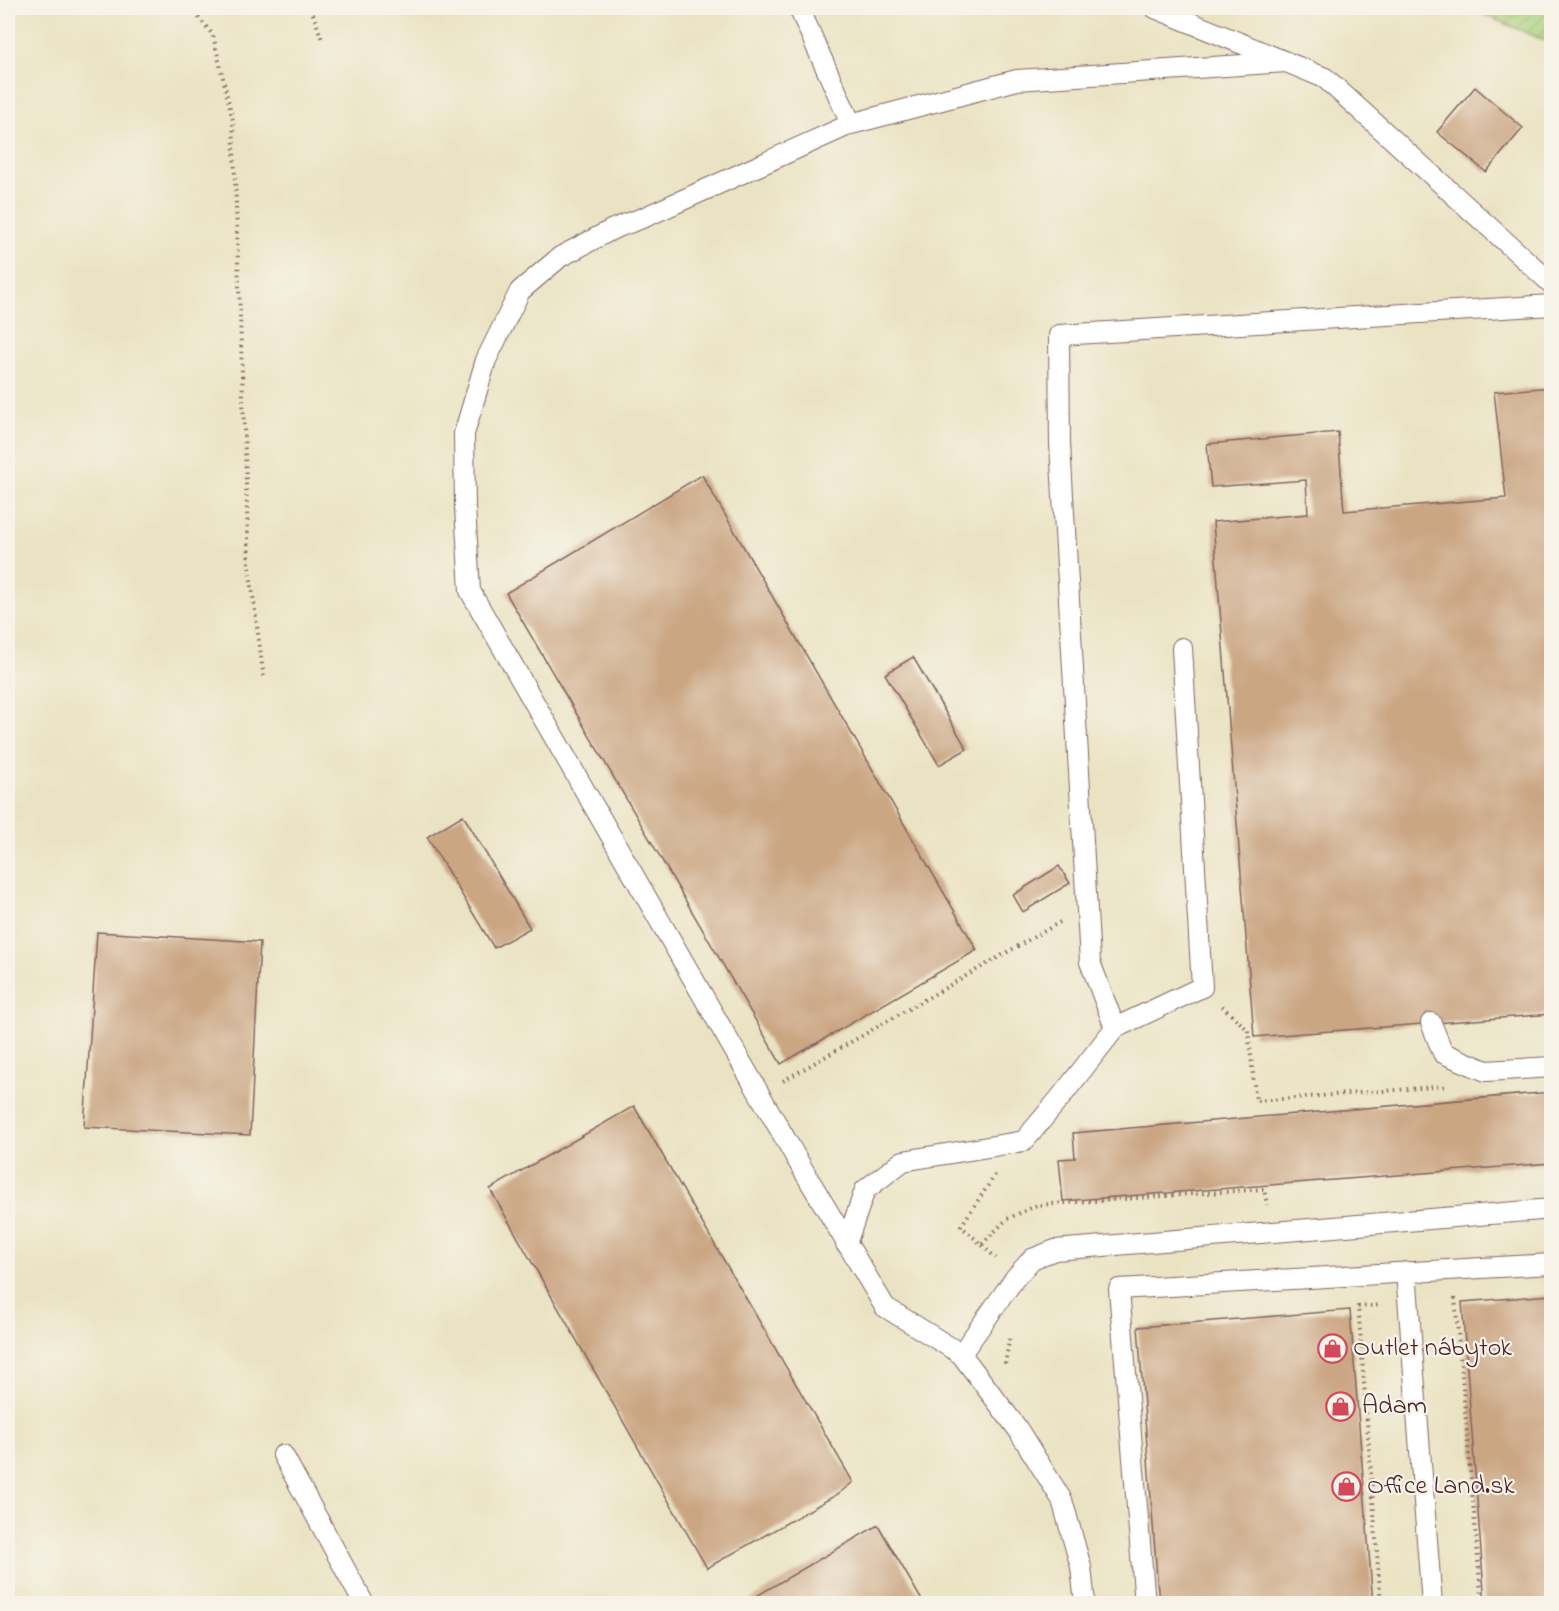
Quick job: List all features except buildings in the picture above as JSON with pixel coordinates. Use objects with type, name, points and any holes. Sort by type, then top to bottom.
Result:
[{"type":"lane","points":[[798,8],[851,124]]},
{"type":"lane","points":[[1155,8],[1325,78],[1551,284]]},
{"type":"lane","points":[[1085,1604],[1082,1567],[1062,1500],[1017,1428],[961,1354],[885,1306],[759,1095],[470,591],[464,434],[486,360],[520,291],[560,257],[613,228],[645,217],[851,124],[1017,80],[1287,62]]},
{"type":"lane","points":[[1115,1028],[1090,962],[1061,454],[1059,335],[1551,305]]},
{"type":"lane","points":[[846,1244],[866,1190],[903,1161],[1024,1141],[1115,1028],[1202,987],[1182,648]]},
{"type":"lane","points":[[1431,1023],[1443,1053],[1486,1071],[1551,1066]]},
{"type":"lane","points":[[961,1354],[1015,1278],[1032,1259],[1055,1250],[1551,1209]]},
{"type":"lane","points":[[1145,1604],[1119,1289],[1551,1264]]},
{"type":"lane","points":[[1406,1272],[1432,1604]]},
{"type":"lane","points":[[283,1455],[364,1604]]},
{"type":"path","points":[[191,8],[213,35],[233,121],[249,565],[264,680]]},
{"type":"path","points":[[311,8],[322,40]]},
{"type":"path","points":[[759,1095],[1087,907]]},
{"type":"path","points":[[1202,987],[1248,1030],[1256,1101],[1452,1085]]},
{"type":"path","points":[[995,1174],[961,1226],[1015,1278]]},
{"type":"path","points":[[1355,1274],[1381,1604]]},
{"type":"path","points":[[1358,1307],[1456,1298],[1482,1604]]},
{"type":"path","points":[[1005,1366],[1010,1335],[1015,1327]]},
{"type":"green space","points":[[1468,8],[1551,8],[1551,43]]},
{"type":"place","name":"Outlet nábytok","points":[[1332,1349]]},
{"type":"place","name":"Adam","points":[[1341,1407]]},
{"type":"place","name":"Office Land.sk","points":[[1346,1487]]}]
